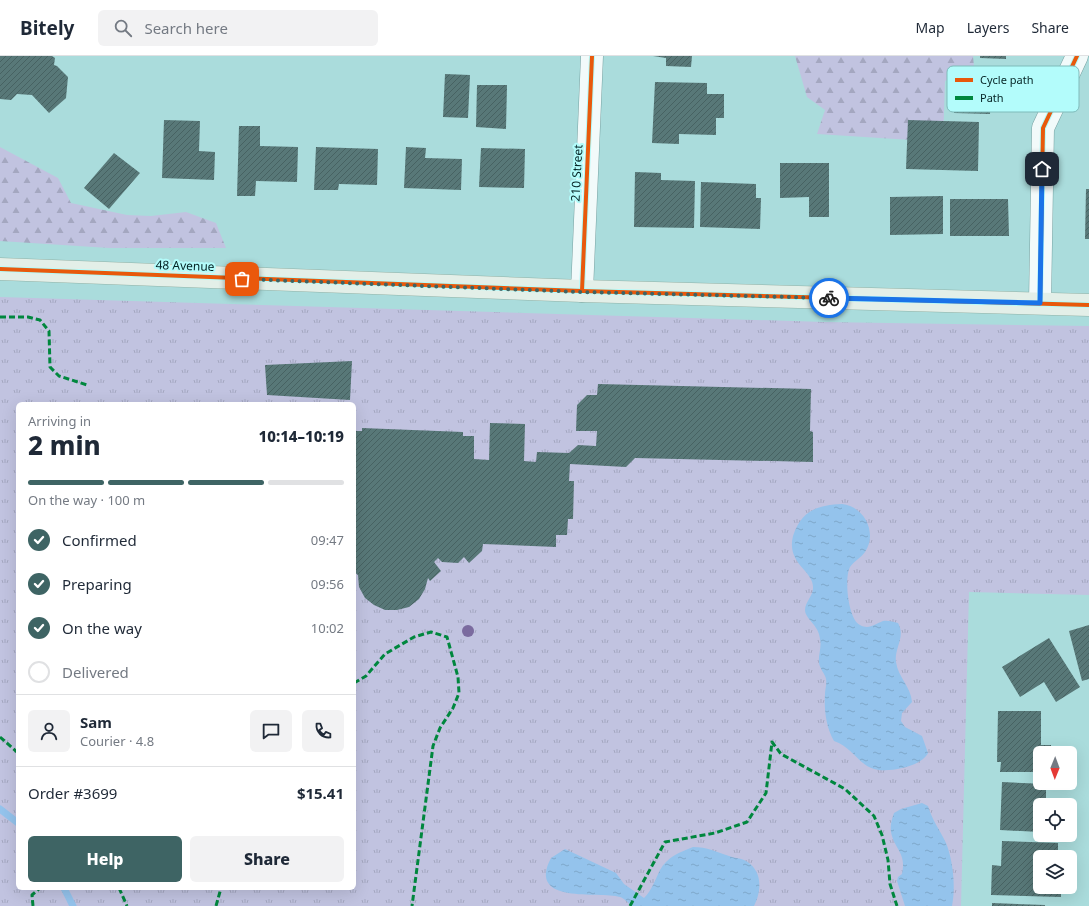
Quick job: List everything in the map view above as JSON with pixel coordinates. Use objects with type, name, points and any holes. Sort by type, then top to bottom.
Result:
[{"type":"main road","name":"48 Avenue","points":[[0,269],[582,292],[1089,305]]},
{"type":"street","name":"210 Street","points":[[582,292],[592,56]]},
{"type":"street","points":[[1072,66],[1077,56]]},
{"type":"street","points":[[1040,303],[1043,128],[1051,112]]},
{"type":"green space","points":[[795,56],[973,56],[974,66],[947,66],[947,80],[945,81],[943,142],[817,134],[825,110],[807,97]]},
{"type":"green space","points":[[0,147],[58,178],[71,203],[127,215],[151,216],[186,212],[216,223],[226,248],[109,248],[0,241]]},
{"type":"green space","points":[[0,297],[824,322],[1089,326],[1089,595],[969,592],[961,906],[0,906]]},
{"type":"water","points":[[842,504],[850,506],[862,515],[867,522],[870,537],[869,545],[865,552],[850,567],[848,572],[848,598],[853,615],[860,625],[866,627],[887,621],[898,623],[900,628],[901,633],[896,662],[912,702],[902,713],[901,721],[905,727],[922,736],[928,753],[919,762],[904,768],[880,770],[869,767],[846,747],[834,741],[827,724],[825,706],[826,681],[819,663],[821,645],[819,634],[807,616],[805,610],[806,604],[813,591],[812,582],[793,554],[792,546],[796,527],[805,515],[818,508]]},
{"type":"water","points":[[922,803],[928,806],[946,843],[952,866],[954,883],[952,906],[905,906],[897,881],[898,877],[902,874],[903,861],[891,832],[893,815],[901,809]]},
{"type":"water","points":[[693,847],[712,850],[744,860],[750,864],[755,869],[759,881],[757,900],[754,906],[632,906],[620,897],[568,893],[556,889],[548,883],[546,873],[551,858],[565,849],[616,873],[624,884],[644,898],[663,865],[670,858]]},
{"type":"building","points":[[0,56],[52,56],[55,58],[54,65],[68,77],[66,98],[49,113],[32,95],[17,94],[11,100],[0,99]]},
{"type":"building","points":[[653,56],[692,56],[691,67],[666,66],[666,58]]},
{"type":"building","points":[[980,56],[1006,56],[1006,59],[980,58]]},
{"type":"building","points":[[445,74],[470,75],[468,118],[443,117]]},
{"type":"building","points":[[655,82],[707,83],[707,94],[724,94],[724,118],[716,118],[716,135],[679,134],[679,144],[652,143]]},
{"type":"building","points":[[477,85],[507,85],[506,129],[476,127]]},
{"type":"building","points":[[954,112],[990,112],[990,114]]},
{"type":"building","points":[[164,120],[200,121],[199,151],[215,152],[214,180],[162,178]]},
{"type":"building","points":[[908,120],[979,122],[978,171],[906,169]]},
{"type":"building","points":[[239,126],[260,126],[260,146],[298,147],[297,182],[256,181],[255,196],[237,196]]},
{"type":"building","points":[[316,147],[378,149],[377,185],[339,184],[338,190],[314,190]]},
{"type":"building","points":[[406,147],[426,148],[425,158],[462,159],[461,190],[404,188]]},
{"type":"building","points":[[481,148],[525,149],[524,188],[479,187]]},
{"type":"building","points":[[114,153],[140,173],[109,209],[84,188]]},
{"type":"building","points":[[780,163],[829,163],[829,217],[809,217],[809,197],[780,198]]},
{"type":"building","points":[[635,172],[661,173],[661,180],[695,181],[694,228],[634,227]]},
{"type":"building","points":[[701,182],[756,184],[756,198],[761,198],[760,229],[700,227]]},
{"type":"building","points":[[1086,189],[1089,189],[1089,239],[1085,239]]},
{"type":"building","points":[[943,196],[943,234],[890,235],[890,197]]},
{"type":"building","points":[[950,199],[1008,199],[1009,236],[950,236]]},
{"type":"building","points":[[352,361],[350,400],[267,395],[265,365]]},
{"type":"building","points":[[598,384],[811,389],[810,431],[813,432],[813,462],[635,458],[626,467],[570,464],[569,481],[574,481],[573,519],[568,519],[567,535],[556,535],[556,547],[483,544],[482,551],[469,563],[464,557],[458,563],[442,562],[438,558],[434,562],[441,571],[430,581],[428,578],[425,589],[419,599],[409,607],[397,610],[385,610],[374,605],[365,598],[359,587],[358,575],[356,574],[356,431],[362,431],[362,428],[463,432],[463,436],[474,436],[474,459],[489,460],[490,423],[525,424],[524,461],[536,462],[537,452],[569,453],[578,445],[596,446],[597,431],[576,431],[577,405],[587,395],[597,395]]},
{"type":"building","points":[[1089,625],[1089,679],[1082,681],[1069,631]]},
{"type":"building","points":[[1049,638],[1080,687],[1056,702],[1044,682],[1020,697],[1002,667]]},
{"type":"building","points":[[998,711],[1041,711],[1041,745],[1051,746],[1033,746],[1033,772],[1000,772],[1001,762],[997,762]]},
{"type":"building","points":[[1002,782],[1033,783],[1033,790],[1046,790],[1046,798],[1033,798],[1033,832],[1000,830]]},
{"type":"building","points":[[1002,841],[1058,843],[1058,850],[1033,850],[1033,894],[1061,894],[1061,897],[991,895],[992,865],[1001,866]]},
{"type":"building","points":[[992,903],[1045,905],[1045,906],[992,906]]},
{"type":"waterway","points":[[0,809],[16,821]]},
{"type":"waterway","points":[[65,890],[73,906]]},
{"type":"marked path","points":[[0,317],[28,317],[40,320],[49,331],[50,367],[59,376],[87,385]]},
{"type":"marked path","points":[[356,682],[366,676],[385,654],[414,637],[431,632],[447,637],[458,677],[459,693],[453,708],[440,728],[433,746],[412,906]]},
{"type":"marked path","points":[[0,737],[16,751]]},
{"type":"marked path","points":[[630,906],[665,842],[715,833],[747,822],[766,793],[772,742],[781,754],[845,789],[874,816],[882,835],[888,860],[890,884],[897,906]]},
{"type":"marked path","points":[[33,906],[32,895],[38,890]]},
{"type":"marked path","points":[[120,890],[127,906]]},
{"type":"marked path","points":[[216,906],[220,890]]},
{"type":"cycle path","points":[[582,291],[592,56]]},
{"type":"cycle path","points":[[1072,66],[1077,56]]},
{"type":"cycle path","points":[[1040,303],[1043,128],[1051,112]]},
{"type":"cycle path","points":[[0,269],[582,291],[1089,305]]},
{"type":"way so far","points":[[242,279],[582,292],[829,298]]},
{"type":"route","points":[[829,298],[1040,303],[1042,169]]}]
